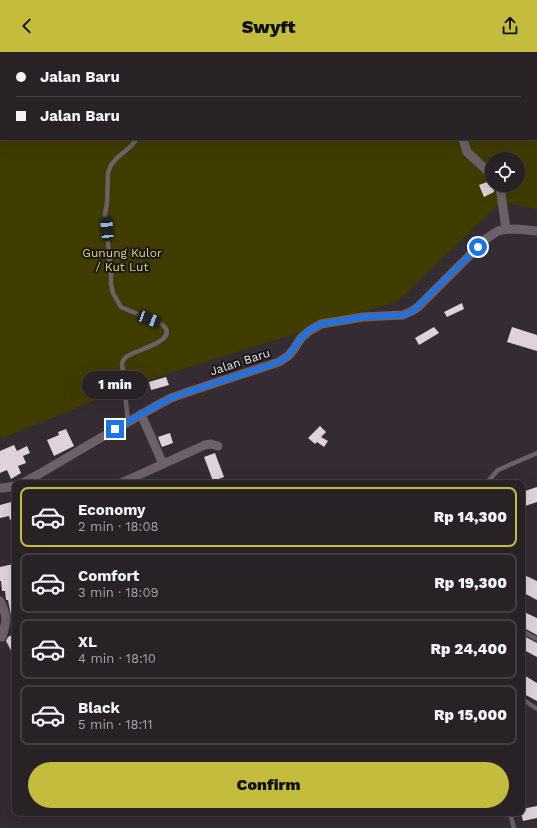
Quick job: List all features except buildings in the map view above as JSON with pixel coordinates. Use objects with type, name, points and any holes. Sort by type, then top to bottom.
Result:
[{"type":"street","points":[[463,140],[467,152],[485,169]]},
{"type":"street","points":[[500,192],[506,229]]},
{"type":"street","name":"Jalan Baru","points":[[29,480],[171,398],[279,362],[288,356],[309,330],[321,324],[363,317],[404,315],[412,312],[487,238],[506,229],[537,231]]},
{"type":"street","points":[[141,414],[163,464]]},
{"type":"street","points":[[128,480],[205,445],[211,444],[218,446]]},
{"type":"street","points":[[0,488],[12,486]]},
{"type":"street","points":[[0,601],[10,624],[2,637]]},
{"type":"lane","points":[[128,422],[122,363],[128,356],[162,340],[167,331],[165,326],[160,323],[121,307],[113,293],[111,284],[105,214],[107,204],[108,172],[116,158],[136,140]]},
{"type":"lane","points":[[489,480],[498,470],[537,453]]},
{"type":"lane","points":[[525,633],[537,639]]},
{"type":"lane","points":[[525,701],[537,709]]},
{"type":"lane","points":[[511,816],[514,828]]},
{"type":"green space","name":"Gunung Kulor / Kut Lut","points":[[0,140],[537,140],[537,209],[501,202],[398,301],[127,387],[0,438]]},
{"type":"route","points":[[115,429],[171,398],[279,362],[288,356],[309,330],[321,324],[363,317],[404,315],[412,312],[478,247]]}]
